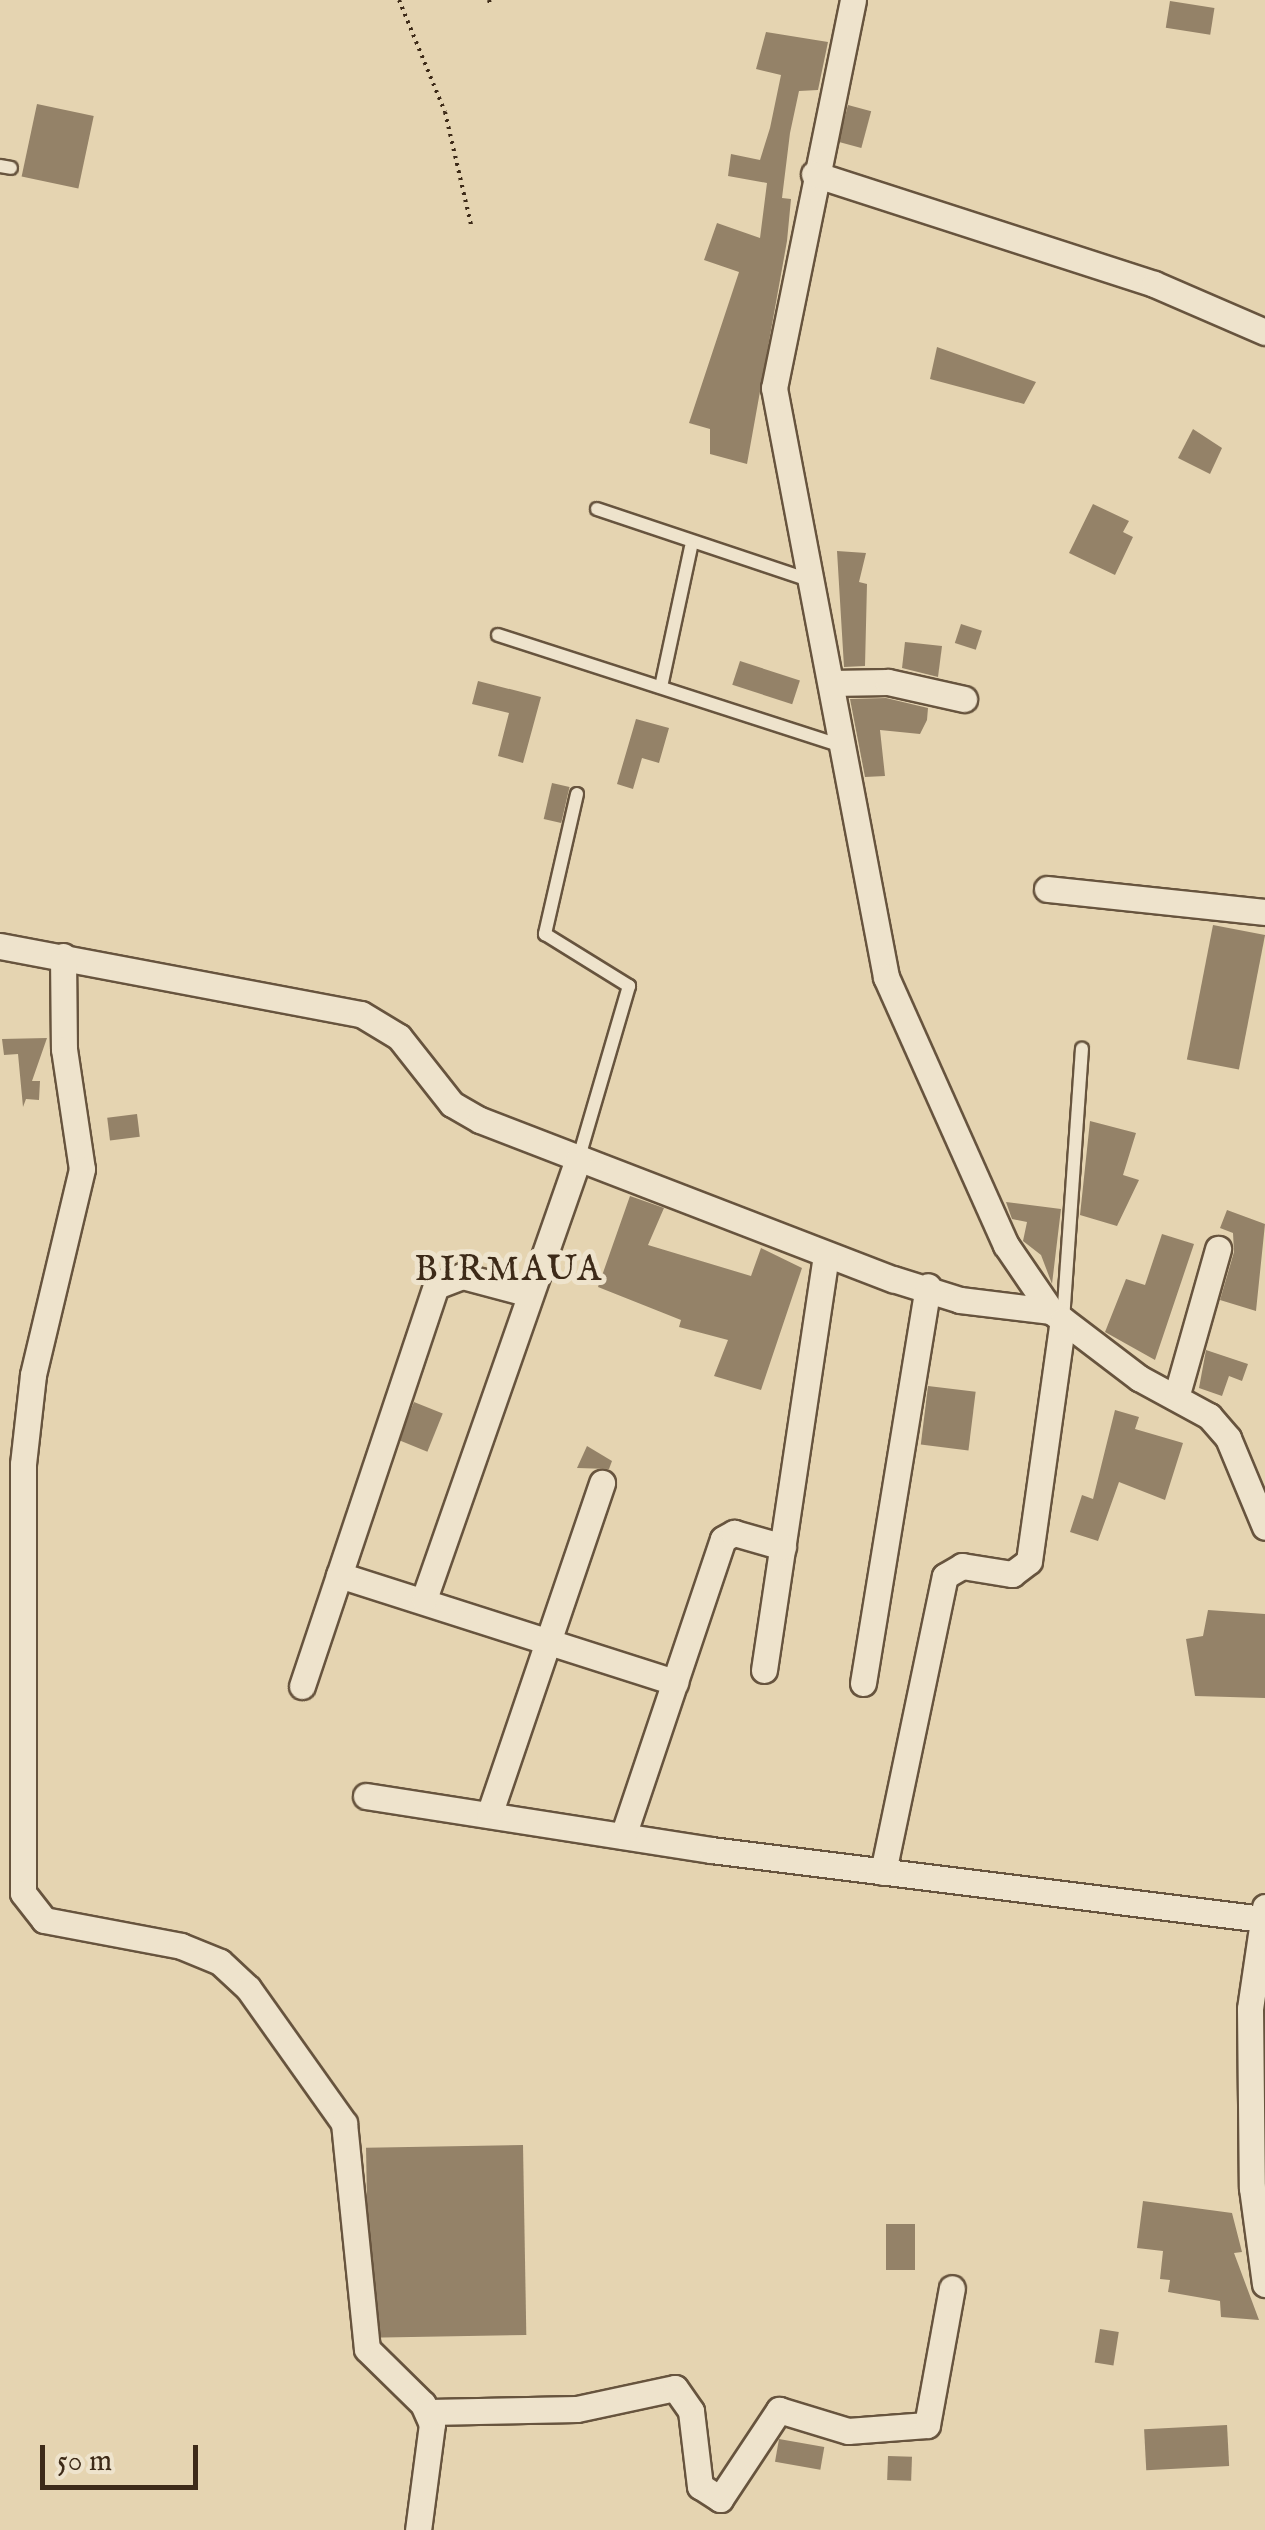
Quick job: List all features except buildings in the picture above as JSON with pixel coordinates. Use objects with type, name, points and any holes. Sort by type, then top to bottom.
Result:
[{"type":"street","points":[[853,0],[814,174],[774,388],[886,976],[1006,1245],[1057,1316],[1140,1378],[1178,1394],[1228,1438],[1265,1528]]},
{"type":"street","points":[[814,174],[1154,284],[1265,332]]},
{"type":"street","points":[[831,683],[888,682],[964,699]]},
{"type":"street","points":[[1047,888],[1265,912]]},
{"type":"street","points":[[0,946],[329,1004],[399,1037],[431,1080],[480,1120],[826,1256],[928,1286],[960,1300],[1057,1316]]},
{"type":"street","points":[[63,956],[64,1049],[82,1169],[33,1375],[24,1447],[11,1827],[20,1879],[34,1913],[220,1962],[248,1988],[334,2109],[351,2149],[366,2350],[429,2412],[433,2446],[418,2530]]},
{"type":"street","points":[[424,1599],[578,1156]]},
{"type":"street","points":[[1178,1394],[1218,1249]]},
{"type":"street","points":[[764,1670],[826,1256]]},
{"type":"street","points":[[302,1686],[436,1286],[462,1276],[530,1294]]},
{"type":"street","points":[[863,1683],[928,1286]]},
{"type":"street","points":[[883,1872],[945,1576],[956,1566],[1012,1574],[1029,1562],[1057,1316]]},
{"type":"street","points":[[488,1815],[602,1483]]},
{"type":"street","points":[[624,1836],[725,1536],[782,1546]]},
{"type":"street","points":[[339,1574],[546,1637],[675,1682]]},
{"type":"street","points":[[366,1796],[883,1872],[1264,1913],[1250,2009],[1252,2188],[1265,2284]]},
{"type":"street","points":[[429,2412],[578,2410],[675,2388],[691,2411],[700,2486],[720,2499],[779,2410],[848,2431],[927,2425],[952,2288]]},
{"type":"lane","points":[[597,509],[692,547],[809,580]]},
{"type":"lane","points":[[660,686],[692,547]]},
{"type":"lane","points":[[498,634],[841,746]]},
{"type":"lane","points":[[577,794],[544,934],[629,986],[578,1156]]},
{"type":"lane","points":[[1057,1316],[1082,1049]]},
{"type":"path","points":[[399,0],[445,112],[472,225]]},
{"type":"district","name":"BIRMAUA","points":[[509,1271]]}]
